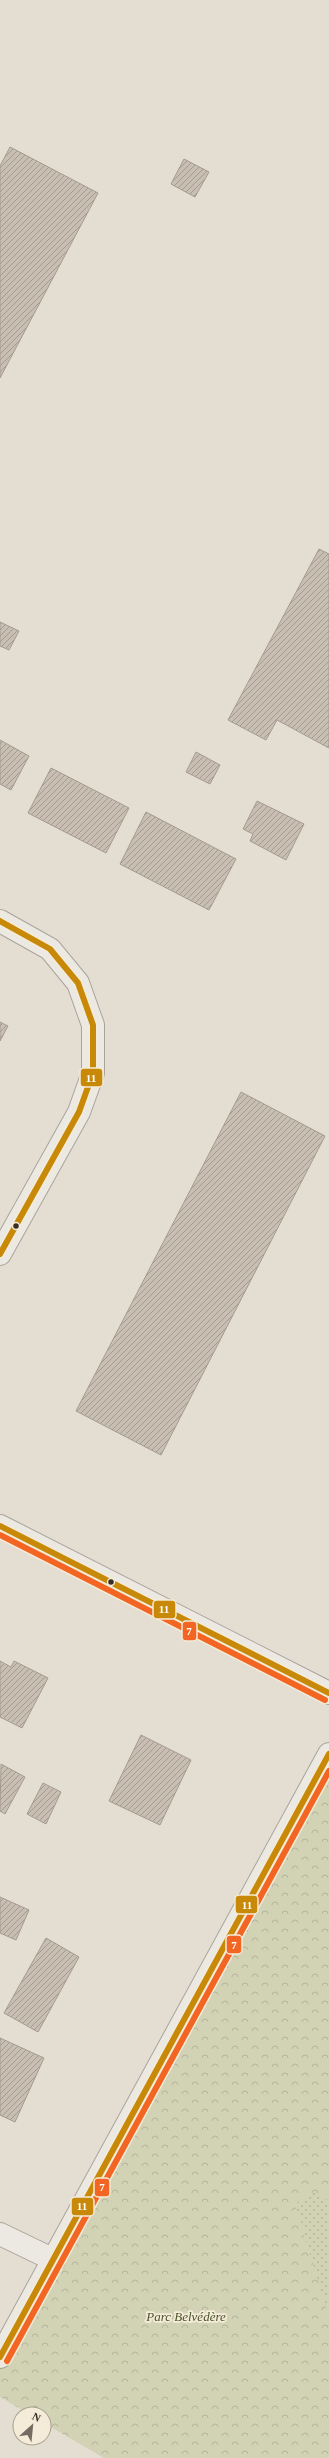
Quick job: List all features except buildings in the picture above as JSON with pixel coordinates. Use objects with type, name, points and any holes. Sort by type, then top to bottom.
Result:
[{"type":"street","points":[[0,921],[50,949],[78,983],[93,1025],[93,1073],[79,1112],[0,1254]]},
{"type":"street","points":[[0,1526],[329,1693]]},
{"type":"street","points":[[0,2357],[329,1754]]},
{"type":"street","points":[[0,2234],[54,2260]]},
{"type":"green space","name":"Parc Belvédère","points":[[329,1754],[329,2458],[104,2458],[52,2428],[52,2406],[15,2406],[0,2397],[0,2357]]},
{"type":"green space","points":[[314,2192],[329,2201],[329,2317],[295,2204]]},
{"type":"transit line","name":"11","points":[[0,921],[50,949],[78,983],[93,1025],[93,1073],[79,1112],[0,1254]]},
{"type":"transit line","name":"11","points":[[0,1526],[329,1693]]},
{"type":"transit line","name":"7","points":[[0,1535],[325,1700]]},
{"type":"transit line","name":"11","points":[[0,2357],[329,1754]]},
{"type":"transit line","name":"7","points":[[7,2361],[329,1771]]}]
